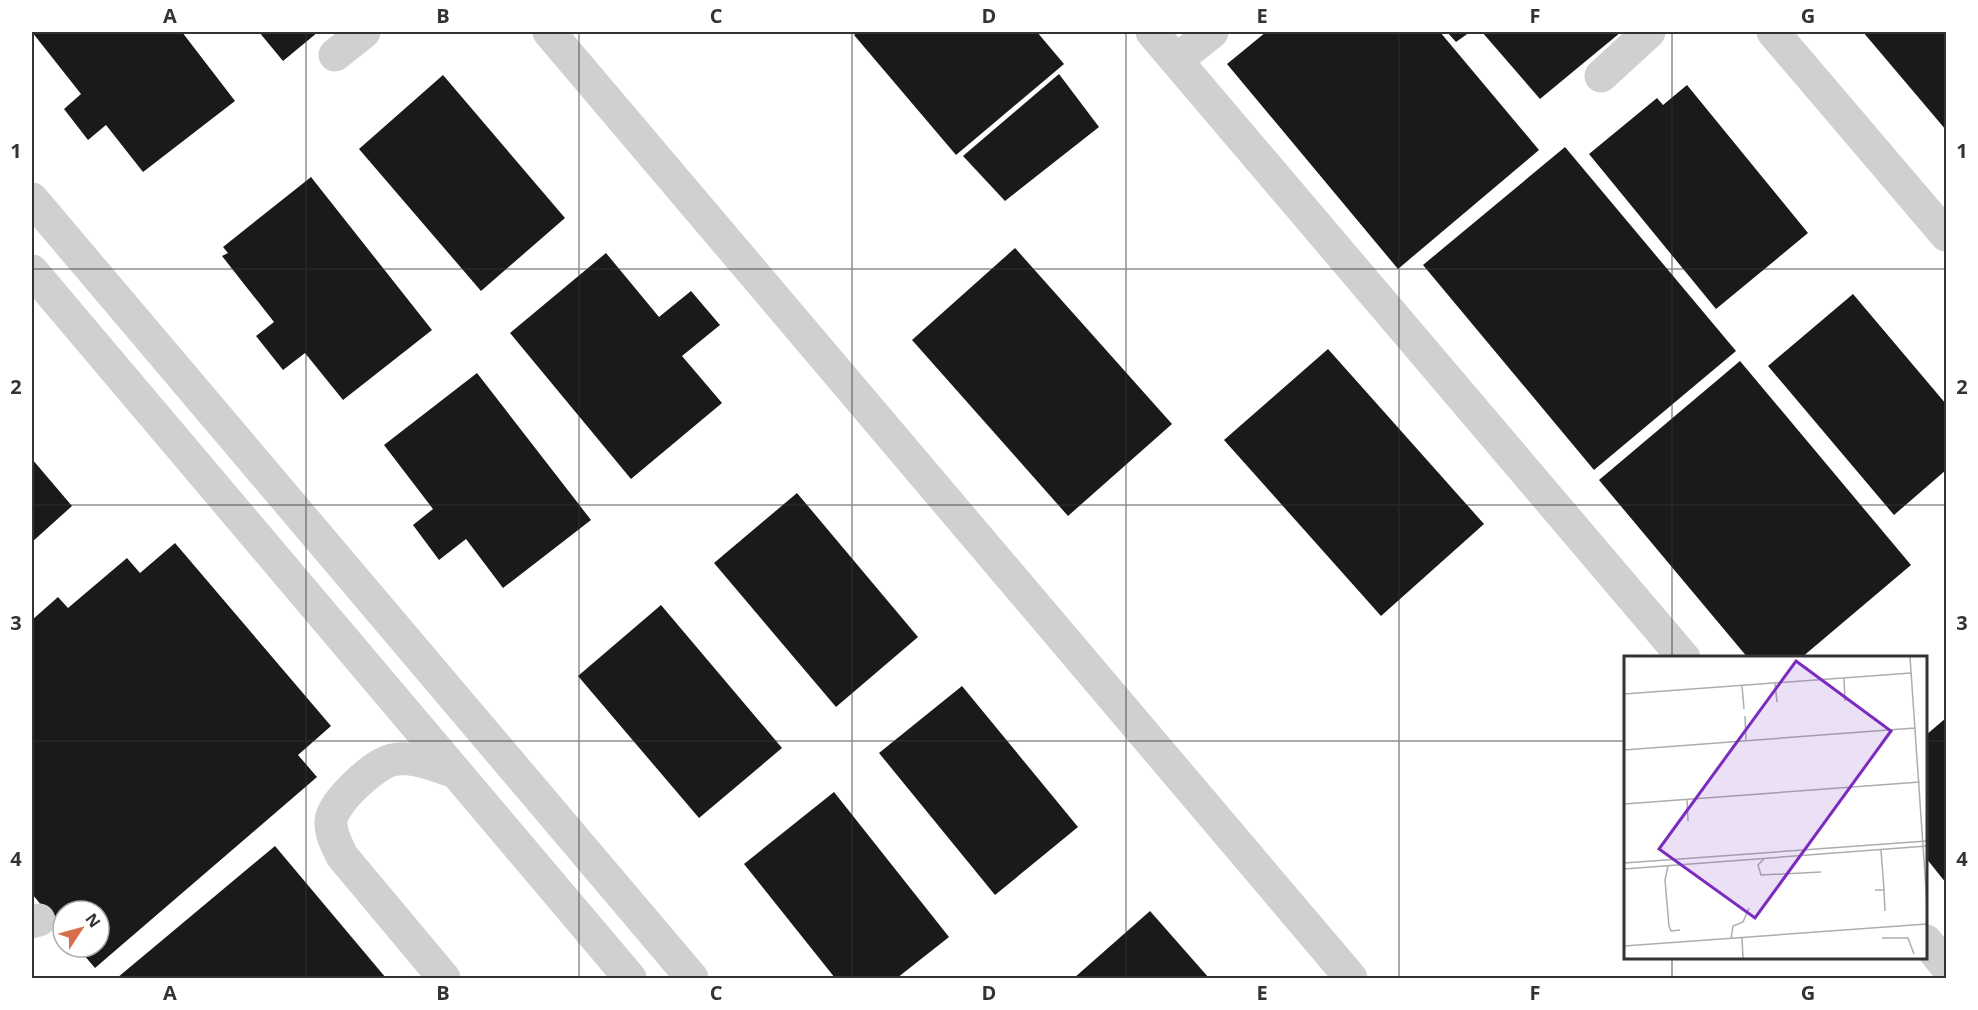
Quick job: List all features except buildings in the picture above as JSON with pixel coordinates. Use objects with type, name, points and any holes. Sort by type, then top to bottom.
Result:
[{"type":"street","points":[[334,55],[364,32]]},
{"type":"street","points":[[549,32],[1351,978]]},
{"type":"street","points":[[1152,32],[1683,656]]},
{"type":"street","points":[[1177,60],[1212,32]]},
{"type":"street","points":[[1601,76],[1649,32]]},
{"type":"street","points":[[1773,32],[1947,235]]},
{"type":"street","points":[[32,199],[692,978]]},
{"type":"street","points":[[32,271],[630,978]]},
{"type":"street","points":[[444,978],[342,856],[332,835],[331,820],[333,809],[357,784],[379,765],[392,760],[412,759],[456,772]]},
{"type":"street","points":[[1927,942],[1947,966]]}]
